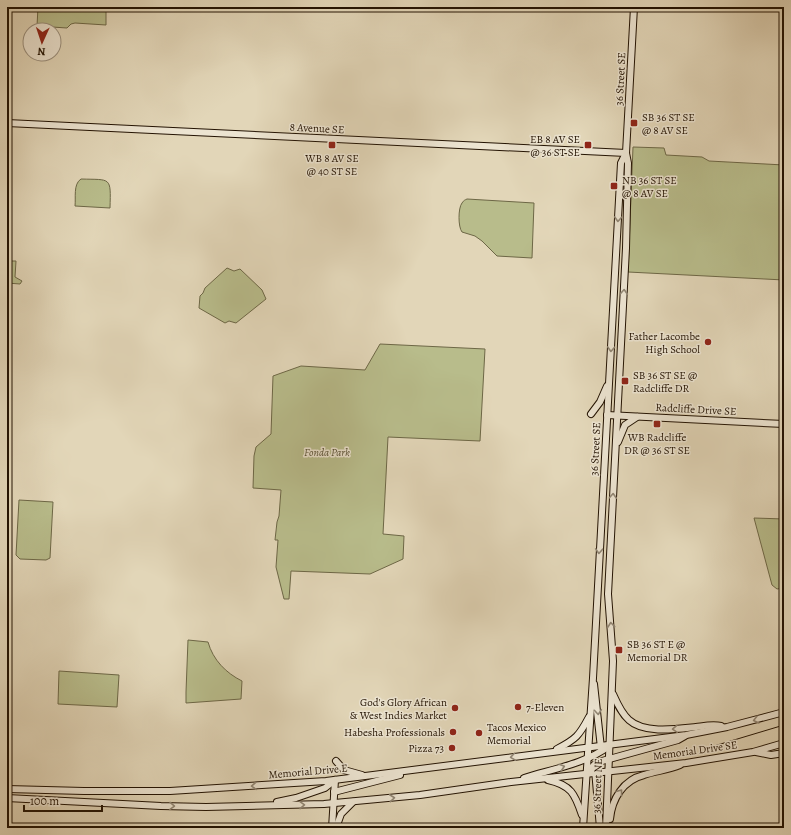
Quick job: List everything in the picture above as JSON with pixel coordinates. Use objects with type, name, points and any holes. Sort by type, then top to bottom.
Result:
[{"type":"main road","name":"36 Street SE","points":[[609,745],[613,661],[608,594],[626,248],[628,163],[626,153],[634,7]]},
{"type":"main road","name":"8 Avenue SE","points":[[7,123],[626,153]]},
{"type":"main road","name":"36 Street SE","points":[[588,747],[621,163],[626,153]]},
{"type":"main road","points":[[591,414],[600,402],[609,383]]},
{"type":"main road","name":"Radcliffe Drive SE","points":[[607,415],[784,424]]},
{"type":"main road","points":[[615,449],[625,425],[638,416]]},
{"type":"main road","points":[[7,798],[161,806],[264,806],[333,803],[353,802],[608,771],[601,749],[596,689],[593,678]]},
{"type":"main road","points":[[612,692],[619,708],[630,720],[638,725],[652,729],[717,725],[727,727]]},
{"type":"main road","name":"Memorial Drive SE","points":[[609,745],[686,735],[727,727],[784,712]]},
{"type":"main road","points":[[552,751],[570,742],[579,735],[590,716]]},
{"type":"main road","points":[[586,774],[594,765],[605,760],[678,740],[686,735]]},
{"type":"main road","name":"Memorial Drive SE","points":[[608,771],[686,763],[753,752],[784,744]]},
{"type":"main road","name":"Memorial Drive E","points":[[7,789],[170,791],[216,789],[335,780],[552,751],[588,747],[601,749],[609,745]]},
{"type":"main road","name":"36 Street NE","points":[[605,760],[609,745]]},
{"type":"main road","name":"36 Street NE","points":[[583,828],[586,774],[590,758],[588,747]]},
{"type":"main road","points":[[511,782],[590,758],[601,749]]},
{"type":"main road","points":[[753,752],[771,755],[784,753]]},
{"type":"main road","points":[[590,758],[594,765],[600,828]]},
{"type":"main road","points":[[336,761],[344,770],[365,776]]},
{"type":"main road","points":[[607,828],[614,799],[623,786],[642,775],[671,769],[686,763]]},
{"type":"main road","points":[[334,792],[424,768]]},
{"type":"main road","name":"36 Street NE","points":[[607,828],[608,771]]},
{"type":"main road","points":[[542,779],[563,784],[570,789],[576,797],[583,819]]},
{"type":"main road","points":[[332,828],[335,780]]},
{"type":"main road","points":[[264,806],[296,798],[325,788],[335,780]]},
{"type":"main road","points":[[336,828],[342,814],[353,802]]},
{"type":"green space","points":[[38,7],[106,7],[106,25],[75,23],[71,24],[67,28],[62,28],[62,22],[37,22]]},
{"type":"green space","points":[[633,147],[664,148],[666,155],[702,157],[709,161],[784,165],[784,280],[628,272]]},
{"type":"green space","points":[[81,179],[98,179],[107,182],[110,190],[110,208],[75,206],[75,191],[78,181]]},
{"type":"green space","points":[[464,200],[534,203],[532,258],[497,256],[475,236],[462,232],[459,222],[459,213],[461,205]]},
{"type":"green space","points":[[7,261],[16,261],[15,277],[22,281],[20,284],[7,283]]},
{"type":"green space","points":[[227,268],[234,271],[240,269],[262,290],[266,299],[236,323],[229,321],[225,323],[199,308],[200,296],[205,288]]},
{"type":"green space","name":"Fonda Park","points":[[380,344],[485,349],[480,441],[388,437],[383,534],[404,536],[403,559],[370,574],[291,571],[289,599],[284,599],[276,567],[278,540],[275,540],[281,490],[253,488],[254,456],[256,447],[271,434],[273,376],[301,366],[365,370]]},
{"type":"green space","points":[[19,500],[53,502],[50,558],[46,560],[20,559],[16,555]]},
{"type":"green space","points":[[754,518],[784,519],[784,588],[777,589],[772,585]]},
{"type":"green space","points":[[188,640],[208,642],[213,655],[221,665],[242,681],[241,699],[186,703]]},
{"type":"green space","points":[[59,671],[119,675],[117,707],[58,704]]},
{"type":"tram line","points":[[714,746],[784,725]]},
{"type":"place","name":"SB 36 ST SE @ 8 AV SE","points":[[634,123]]},
{"type":"place","name":"WB 8 AV SE @ 40 ST SE","points":[[332,145]]},
{"type":"place","name":"EB 8 AV SE @ 36 ST SE","points":[[588,145]]},
{"type":"place","name":"NB 36 ST SE @ 8 AV SE","points":[[614,186]]},
{"type":"place","name":"Father Lacombe High School","points":[[708,342]]},
{"type":"place","name":"SB 36 ST SE @ Radcliffe DR","points":[[625,381]]},
{"type":"place","name":"WB Radcliffe DR @ 36 ST SE","points":[[657,424]]},
{"type":"place","name":"SB 36 ST E @ Memorial DR","points":[[619,650]]},
{"type":"place","name":"7-Eleven","points":[[518,707]]},
{"type":"place","name":"God's Glory African & West Indies Market","points":[[455,708]]},
{"type":"place","name":"Habesha Professionals","points":[[453,732]]},
{"type":"place","name":"Tacos Mexico Memorial","points":[[479,733]]},
{"type":"place","name":"Pizza 73","points":[[452,748]]}]
